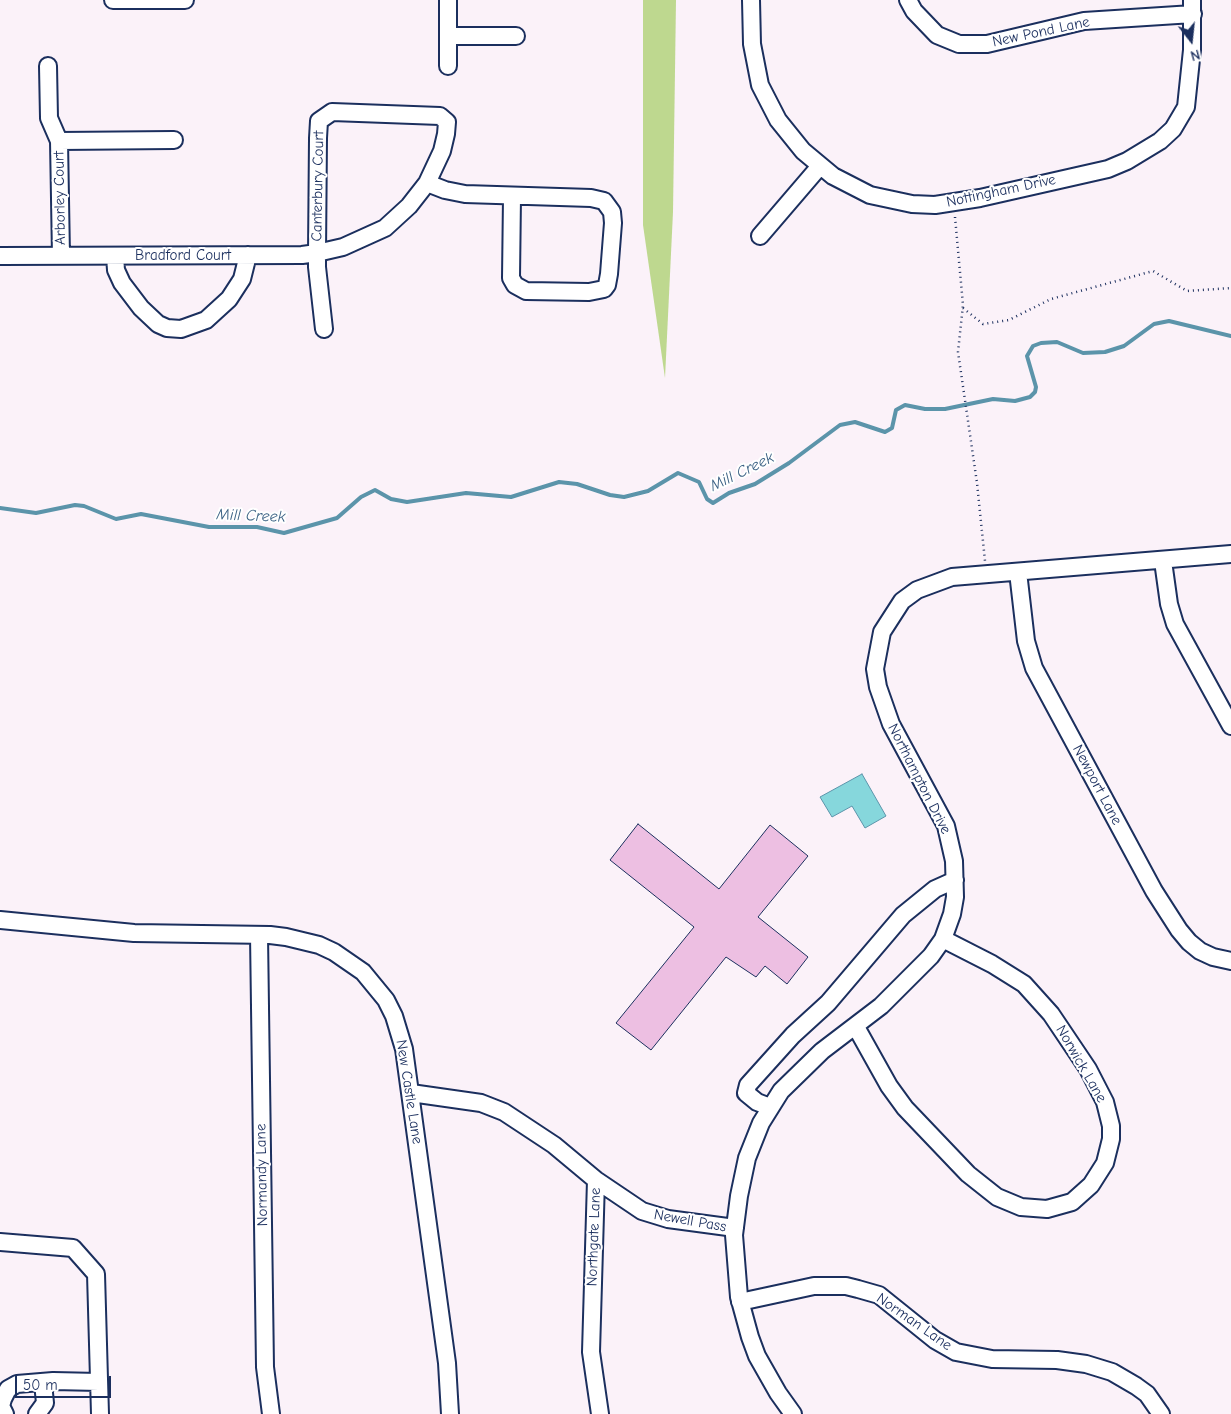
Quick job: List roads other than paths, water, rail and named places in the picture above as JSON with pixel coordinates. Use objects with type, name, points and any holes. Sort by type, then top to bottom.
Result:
[{"type":"street","points":[[113,0],[143,2],[185,0]]},
{"type":"street","points":[[448,0],[448,66]]},
{"type":"street","name":"Nottingham Drive","points":[[751,0],[752,44],[760,85],[778,120],[803,151],[820,166],[851,186],[890,201],[912,204],[954,203],[1108,168],[1127,161],[1160,141],[1174,129],[1186,106],[1192,50],[1193,7]]},
{"type":"street","name":"New Pond Lane","points":[[908,0],[914,11],[937,35],[959,44],[987,44],[1084,21],[1193,7]]},
{"type":"street","points":[[448,36],[516,36]]},
{"type":"street","name":"Arborley Court","points":[[48,66],[49,118],[59,141],[61,256]]},
{"type":"street","name":"Canterbury Court","points":[[324,330],[316,253],[319,121],[325,115],[332,112],[412,114],[440,116],[446,119],[446,134],[442,151],[427,183]]},
{"type":"street","name":"Arborley Court","points":[[59,141],[174,140]]},
{"type":"street","points":[[760,236],[820,166]]},
{"type":"street","points":[[248,255],[316,253],[343,247],[385,228],[409,206],[427,183],[455,193],[591,198],[604,201],[609,206],[613,223],[608,285],[598,292],[526,291],[514,285],[511,270],[512,196]]},
{"type":"street","name":"Bradford Court","points":[[248,255],[242,279],[229,299],[206,320],[180,329],[167,328],[158,324],[140,308],[122,283],[116,270],[115,256],[248,255]]},
{"type":"street","points":[[0,256],[115,256]]},
{"type":"street","name":"Northampton Drive","points":[[793,1414],[778,1393],[757,1356],[740,1302],[734,1256],[735,1228],[739,1196],[748,1158],[770,1107],[793,1077],[837,1039],[881,1006],[907,981],[931,956],[943,939],[952,914],[955,880],[951,843],[946,826],[883,705],[875,669],[877,650],[882,632],[902,601],[917,590],[952,577],[987,576],[1231,554]]},
{"type":"street","points":[[1163,561],[1167,594],[1175,624],[1231,726]]},
{"type":"street","name":"Newport Lane","points":[[1018,572],[1026,641],[1034,668],[1154,891],[1189,942],[1200,951],[1213,957],[1231,961]]},
{"type":"street","points":[[770,1107],[757,1102],[746,1093],[748,1085],[793,1035],[828,1003],[903,914],[934,888],[955,880]]},
{"type":"street","name":"New Castle Lane","points":[[0,920],[134,933],[286,937],[319,945],[334,952],[363,972],[375,985],[394,1016],[404,1049],[447,1363],[450,1414]]},
{"type":"street","name":"Normandy Lane","points":[[259,935],[264,1367],[271,1414]]},
{"type":"street","name":"Norwick Lane","points":[[856,1026],[889,1086],[905,1108],[968,1174],[997,1197],[1021,1207],[1047,1209],[1072,1202],[1091,1185],[1105,1163],[1111,1132],[1105,1102],[1088,1069],[1051,1014],[1024,984],[992,964],[943,939]]},
{"type":"street","name":"Northgate Lane","points":[[411,1092],[481,1104],[504,1112],[554,1145],[596,1180],[591,1352],[600,1414]]},
{"type":"street","name":"Newell Pass","points":[[596,1180],[629,1204],[655,1216],[735,1228]]},
{"type":"street","points":[[0,1242],[73,1248],[96,1274],[100,1414]]},
{"type":"street","name":"Norman Lane","points":[[740,1302],[814,1286],[846,1286],[863,1290],[884,1299],[935,1340],[956,1352],[992,1359],[1058,1360],[1086,1364],[1112,1372],[1136,1386],[1147,1394],[1160,1414]]},
{"type":"street","points":[[5,1414],[1,1406],[8,1389],[17,1384],[53,1381],[99,1382]]},
{"type":"street","points":[[37,1414],[45,1403],[43,1383]]},
{"type":"water","points":[[862,774],[886,816],[865,828],[852,806],[832,817],[820,797]]},
{"type":"waterway","name":"Mill Creek","points":[[0,508],[36,513],[75,505],[84,506],[116,519],[141,514],[209,527],[257,527],[284,533],[337,518],[361,497],[375,490],[391,499],[407,502],[466,493],[511,497],[559,482],[577,484],[610,495],[624,497],[648,491],[678,473],[699,482],[707,499],[713,503],[729,493],[755,484],[789,463],[840,425],[855,422],[885,432],[892,428],[896,410],[905,405],[925,409],[945,409],[993,399],[1015,401],[1030,397],[1035,392],[1036,387],[1027,356],[1033,346],[1041,343],[1057,342],[1083,353],[1105,352],[1124,346],[1154,324],[1169,321],[1231,336]]}]
